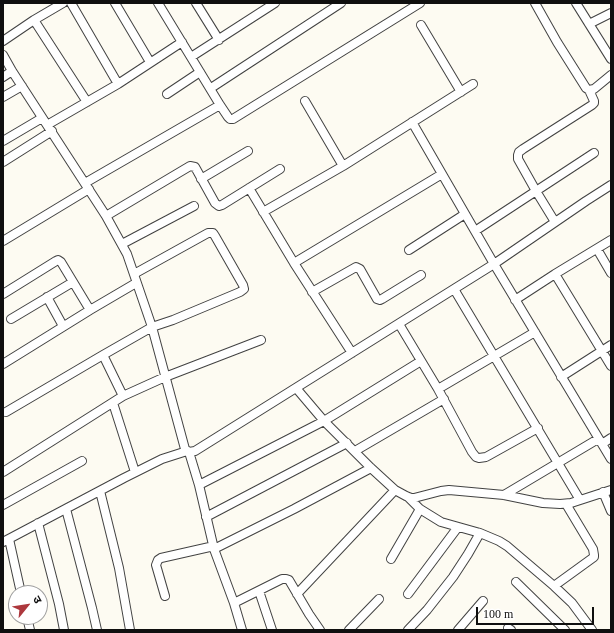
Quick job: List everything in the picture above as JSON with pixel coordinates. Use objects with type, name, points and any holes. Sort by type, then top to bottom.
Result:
[{"type":"street","points":[[3,41],[63,3]]},
{"type":"street","points":[[71,3],[118,84]]},
{"type":"street","points":[[115,3],[150,62]]},
{"type":"street","points":[[158,3],[230,119],[235,118],[420,3]]},
{"type":"street","points":[[196,3],[219,40]]},
{"type":"street","points":[[191,57],[275,3]]},
{"type":"street","points":[[210,88],[341,3]]},
{"type":"street","points":[[402,3],[407,11]]},
{"type":"street","points":[[534,3],[586,88],[589,90],[594,101],[592,105],[523,149],[518,155],[518,159],[536,192],[555,222]]},
{"type":"street","points":[[576,3],[611,59]]},
{"type":"street","points":[[589,24],[611,13]]},
{"type":"street","points":[[34,20],[87,102]]},
{"type":"street","points":[[421,25],[461,92]]},
{"type":"street","points":[[3,141],[47,125],[118,84],[182,42]]},
{"type":"street","points":[[3,55],[106,216],[127,254],[152,327],[165,377],[199,485],[214,548],[242,630]]},
{"type":"street","points":[[3,77],[12,71]]},
{"type":"street","points":[[167,94],[200,72]]},
{"type":"street","points":[[589,90],[594,89],[611,75]]},
{"type":"street","points":[[263,212],[343,166],[473,84]]},
{"type":"street","points":[[3,97],[22,86]]},
{"type":"street","points":[[305,101],[343,166]]},
{"type":"street","points":[[3,241],[87,186],[220,105]]},
{"type":"street","points":[[412,122],[515,300],[611,459]]},
{"type":"street","points":[[3,162],[47,125]]},
{"type":"street","points":[[201,179],[248,151]]},
{"type":"street","points":[[475,231],[594,153]]},
{"type":"street","points":[[106,216],[190,166],[195,167],[215,203],[219,206],[280,169]]},
{"type":"street","points":[[294,263],[442,174]]},
{"type":"street","points":[[20,585],[6,540],[162,459],[195,451],[454,290],[611,185]]},
{"type":"street","points":[[249,188],[312,292],[352,353]]},
{"type":"street","points":[[122,244],[194,206]]},
{"type":"street","points":[[409,250],[465,214]]},
{"type":"street","points":[[6,412],[152,327],[173,320],[244,289],[213,233],[208,233],[134,274]]},
{"type":"street","points":[[515,300],[611,240]]},
{"type":"street","points":[[597,249],[611,273]]},
{"type":"street","points":[[3,294],[58,260],[61,262],[90,310]]},
{"type":"street","points":[[312,292],[356,267],[360,269],[377,298],[380,300],[421,275]]},
{"type":"street","points":[[555,274],[611,366]]},
{"type":"street","points":[[11,319],[73,282]]},
{"type":"street","points":[[3,364],[63,326],[136,283]]},
{"type":"street","points":[[454,290],[580,500]]},
{"type":"street","points":[[47,297],[63,326]]},
{"type":"street","points":[[399,324],[444,399],[476,457],[486,457],[538,428]]},
{"type":"street","points":[[438,389],[535,332]]},
{"type":"street","points":[[3,472],[123,396],[165,377],[261,340]]},
{"type":"street","points":[[561,377],[611,345]]},
{"type":"street","points":[[103,355],[123,396]]},
{"type":"street","points":[[199,485],[324,421],[421,361]]},
{"type":"street","points":[[296,388],[324,421],[371,468],[394,490],[408,497],[414,498],[449,490],[504,495],[543,503],[566,504],[607,491],[611,511]]},
{"type":"street","points":[[355,451],[444,399]]},
{"type":"street","points":[[113,403],[135,472]]},
{"type":"street","points":[[504,495],[558,463],[600,441],[611,438]]},
{"type":"street","points":[[206,517],[347,444]]},
{"type":"street","points":[[3,505],[82,461]]},
{"type":"street","points":[[165,596],[156,565],[158,560],[161,558],[214,548],[294,509],[371,468]]},
{"type":"street","points":[[297,594],[394,490]]},
{"type":"street","points":[[100,491],[119,568],[130,630]]},
{"type":"street","points":[[408,497],[420,509],[441,522],[480,533],[507,546],[572,603],[592,630]]},
{"type":"street","points":[[554,586],[594,557],[593,549],[566,504]]},
{"type":"street","points":[[66,509],[97,630]]},
{"type":"street","points":[[391,559],[420,509]]},
{"type":"street","points":[[38,524],[59,604],[64,630]]},
{"type":"street","points":[[408,594],[458,527]]},
{"type":"street","points":[[408,630],[427,610],[461,566],[480,533]]},
{"type":"street","points":[[234,603],[282,579],[286,579],[320,630]]},
{"type":"street","points":[[516,582],[565,630]]},
{"type":"street","points":[[259,591],[272,630]]},
{"type":"street","points":[[349,630],[379,599]]},
{"type":"street","points":[[458,630],[483,601]]}]
